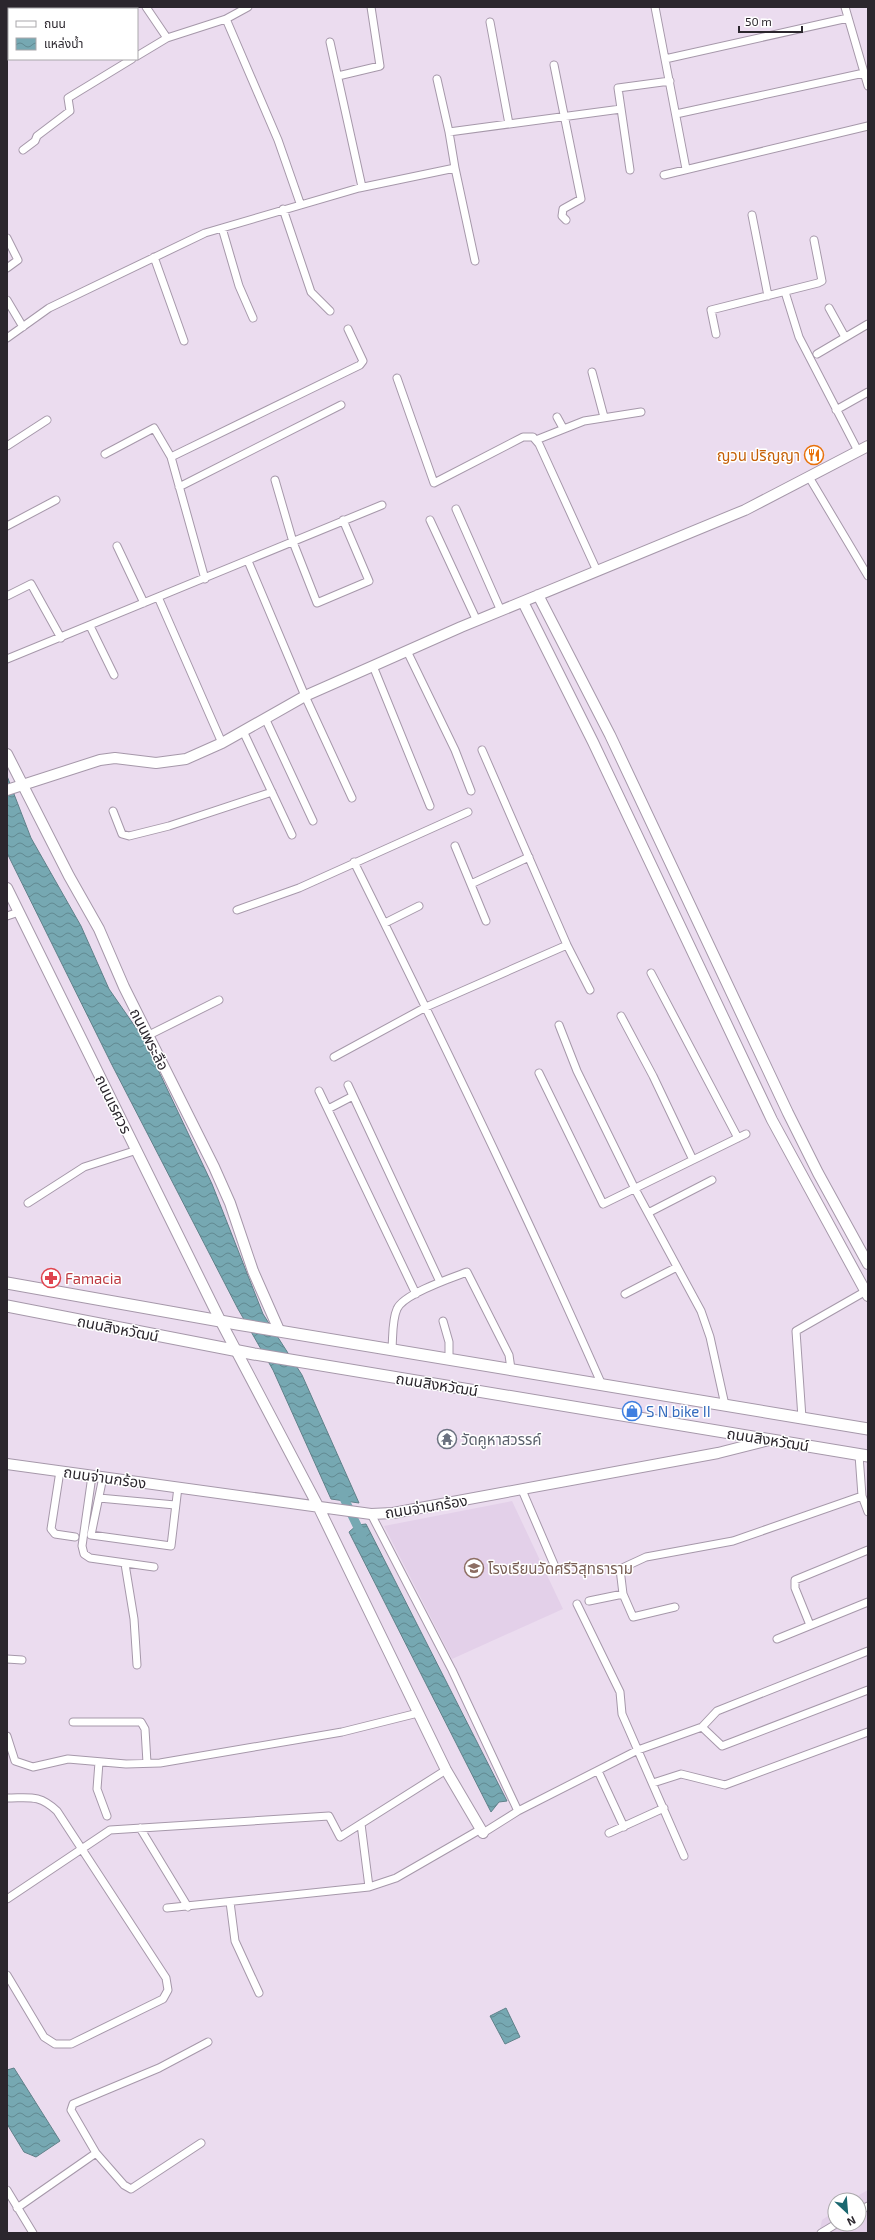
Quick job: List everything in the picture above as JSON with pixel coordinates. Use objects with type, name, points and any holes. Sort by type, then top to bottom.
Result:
[{"type":"main road","name":"ถนนสิงหวัฒน์","points":[[7,1282],[237,1324],[392,1348],[602,1385],[868,1428]]},
{"type":"main road","name":"ถนนสิงหวัฒน์","points":[[7,1306],[254,1354],[864,1455]]},
{"type":"street","points":[[146,7],[167,38]]},
{"type":"street","points":[[138,55],[167,38],[226,19],[248,7]]},
{"type":"street","points":[[338,76],[380,66],[370,7]]},
{"type":"street","points":[[655,7],[686,169]]},
{"type":"street","points":[[845,7],[868,86]]},
{"type":"street","points":[[665,59],[848,18]]},
{"type":"street","points":[[226,19],[278,140],[300,203]]},
{"type":"street","points":[[490,22],[509,124]]},
{"type":"street","points":[[330,42],[362,187]]},
{"type":"street","points":[[23,150],[35,141],[37,136],[70,111],[68,98],[130,60]]},
{"type":"street","points":[[554,65],[581,199],[564,209],[562,216],[566,220]]},
{"type":"street","points":[[676,114],[864,73]]},
{"type":"street","points":[[437,79],[475,261]]},
{"type":"street","points":[[630,170],[618,88],[670,81]]},
{"type":"street","points":[[449,132],[621,108]]},
{"type":"street","points":[[664,175],[868,126]]},
{"type":"street","points":[[7,338],[49,308],[204,233],[300,203],[362,187],[455,168]]},
{"type":"street","points":[[283,209],[311,292],[330,311]]},
{"type":"street","points":[[752,215],[768,296]]},
{"type":"street","points":[[222,228],[239,286],[253,318]]},
{"type":"street","points":[[7,238],[18,260],[7,268]]},
{"type":"street","points":[[716,334],[711,310],[785,292],[822,281],[814,240]]},
{"type":"street","points":[[154,257],[184,341]]},
{"type":"street","points":[[785,292],[799,337],[858,451]]},
{"type":"street","points":[[7,300],[23,327]]},
{"type":"street","points":[[829,308],[845,337]]},
{"type":"street","points":[[818,354],[868,324]]},
{"type":"street","points":[[171,457],[360,365],[363,361],[348,329]]},
{"type":"street","points":[[592,372],[604,418]]},
{"type":"street","points":[[397,378],[434,483],[523,437],[533,437],[540,444],[597,571]]},
{"type":"street","points":[[836,410],[868,392]]},
{"type":"street","points":[[179,487],[341,405]]},
{"type":"street","points":[[536,440],[563,428],[604,418],[641,412]]},
{"type":"street","points":[[557,417],[563,428]]},
{"type":"street","points":[[7,446],[47,420]]},
{"type":"street","points":[[105,454],[154,428],[171,457],[205,579]]},
{"type":"street","points":[[15,787],[100,760],[115,758],[156,763],[186,759],[222,743],[305,696],[538,595],[745,510],[868,446]]},
{"type":"street","points":[[809,477],[868,576]]},
{"type":"street","points":[[275,480],[293,542],[317,603],[369,581],[343,520]]},
{"type":"street","points":[[7,526],[56,500]]},
{"type":"street","points":[[7,659],[205,579],[343,520],[382,505]]},
{"type":"street","points":[[456,509],[501,611]]},
{"type":"street","points":[[430,520],[477,621]]},
{"type":"street","points":[[117,546],[144,603]]},
{"type":"street","points":[[248,561],[305,696],[352,798]]},
{"type":"street","points":[[7,596],[31,584],[61,638]]},
{"type":"street","points":[[538,595],[610,735],[791,1119],[868,1264]]},
{"type":"street","points":[[158,597],[222,743]]},
{"type":"street","points":[[523,602],[593,742],[772,1120],[867,1294],[796,1331],[802,1418]]},
{"type":"street","points":[[90,626],[114,675]]},
{"type":"street","points":[[408,651],[456,750],[471,791]]},
{"type":"street","points":[[373,666],[430,806]]},
{"type":"street","points":[[265,718],[313,821]]},
{"type":"street","points":[[243,731],[292,835]]},
{"type":"street","points":[[482,750],[567,945],[590,990]]},
{"type":"street","name":"ถนนพระลือ","points":[[7,754],[15,787],[99,929],[124,987],[214,1168],[230,1203],[253,1271],[279,1330]]},
{"type":"street","points":[[113,811],[122,834],[129,836],[169,826],[272,792]]},
{"type":"street","points":[[237,910],[299,888],[468,812]]},
{"type":"street","points":[[455,846],[486,921]]},
{"type":"street","points":[[471,884],[529,857]]},
{"type":"street","points":[[354,862],[426,1007],[543,1252],[602,1385]]},
{"type":"street","name":"ถนนเรศวร","points":[[7,888],[220,1320],[238,1351],[318,1506],[446,1770],[482,1831]]},
{"type":"street","points":[[385,923],[419,906]]},
{"type":"street","points":[[7,916],[19,912]]},
{"type":"street","points":[[334,1057],[426,1007],[567,945]]},
{"type":"street","points":[[651,972],[738,1138]]},
{"type":"street","points":[[149,1036],[219,1000]]},
{"type":"street","points":[[621,1016],[653,1076],[693,1160]]},
{"type":"street","points":[[559,1025],[577,1070],[635,1189],[700,1311],[710,1337],[725,1405]]},
{"type":"street","points":[[539,1073],[603,1204],[746,1134]]},
{"type":"street","points":[[348,1085],[440,1282]]},
{"type":"street","points":[[319,1091],[416,1294]]},
{"type":"street","points":[[328,1109],[353,1096]]},
{"type":"street","points":[[28,1203],[84,1167],[137,1150]]},
{"type":"street","points":[[648,1213],[712,1180]]},
{"type":"street","points":[[625,1294],[677,1267]]},
{"type":"street","points":[[392,1348],[397,1308],[402,1302],[440,1282],[466,1272],[509,1355],[510,1369]]},
{"type":"street","points":[[443,1322],[449,1342],[449,1359]]},
{"type":"street","name":"ถนนจ่านกร้อง","points":[[7,1464],[371,1514],[393,1513],[522,1490],[718,1452],[771,1440]]},
{"type":"street","points":[[864,1455],[862,1496],[868,1512]]},
{"type":"street","points":[[60,1471],[51,1529],[55,1534],[75,1537]]},
{"type":"street","points":[[92,1476],[82,1546],[83,1553],[90,1558],[154,1567]]},
{"type":"street","points":[[103,1477],[91,1535],[171,1546],[178,1487]]},
{"type":"street","points":[[522,1490],[556,1570]]},
{"type":"street","points":[[675,1606],[634,1617],[622,1594],[620,1569],[646,1557],[733,1541],[862,1496]]},
{"type":"street","points":[[99,1498],[175,1505]]},
{"type":"street","points":[[371,1514],[452,1670],[518,1811]]},
{"type":"street","points":[[810,1625],[795,1588],[795,1580],[868,1550]]},
{"type":"street","points":[[125,1564],[134,1619],[137,1665]]},
{"type":"street","points":[[588,1601],[622,1594]]},
{"type":"street","points":[[777,1639],[868,1602]]},
{"type":"street","points":[[577,1604],[620,1692],[622,1714],[684,1856]]},
{"type":"street","points":[[167,1908],[369,1887],[396,1878],[518,1811],[638,1750],[702,1727],[717,1710],[868,1652]]},
{"type":"street","points":[[7,1659],[22,1660]]},
{"type":"street","points":[[702,1727],[722,1746],[868,1690]]},
{"type":"street","points":[[7,1736],[16,1761],[34,1767],[68,1759],[99,1762],[147,1763],[198,1757],[342,1732],[418,1713]]},
{"type":"street","points":[[73,1722],[141,1722],[145,1729],[147,1763]]},
{"type":"street","points":[[653,1783],[681,1774],[725,1785],[868,1732]]},
{"type":"street","points":[[99,1762],[97,1788],[107,1816]]},
{"type":"street","points":[[7,1899],[110,1830],[329,1816],[340,1837],[446,1770]]},
{"type":"street","points":[[598,1771],[624,1827]]},
{"type":"street","points":[[7,1798],[46,1800],[56,1811],[166,1978],[168,1990],[163,1999],[71,2044],[55,2044],[44,2037],[7,1975]]},
{"type":"street","points":[[609,1833],[664,1808]]},
{"type":"street","points":[[361,1824],[369,1887]]},
{"type":"street","points":[[140,1828],[188,1907]]},
{"type":"street","points":[[230,1902],[235,1941],[259,1992]]},
{"type":"street","points":[[201,2143],[131,2189],[124,2185],[96,2153],[71,2110],[73,2104],[159,2068],[208,2042]]},
{"type":"street","points":[[17,2208],[96,2153]]},
{"type":"street","points":[[7,2190],[33,2233]]},
{"type":"shaded area","name":"โรงเรียนวัดศรีวิสุทธาราม","points":[[512,1501],[563,1609],[452,1659],[384,1526]]},
{"type":"shaded area","points":[[868,2190],[868,2233],[819,2233],[822,2220],[827,2217],[827,2232],[867,2232],[867,2192],[864,2192]]},
{"type":"water","points":[[7,776],[31,838],[81,926],[109,989],[143,1038],[212,1184],[263,1314],[302,1375],[359,1503],[331,1499],[273,1370],[238,1309],[112,1065],[7,853]]},
{"type":"water","points":[[366,1524],[507,1801],[499,1802],[491,1812],[349,1532],[357,1525]]},
{"type":"water","points":[[506,2008],[520,2037],[505,2044],[490,2016]]},
{"type":"water","points":[[14,2068],[60,2141],[36,2157],[24,2152],[7,2124],[7,2070]]},
{"type":"waterway","points":[[341,1492],[362,1536]]},
{"type":"place","name":"ญวน ปริญญา","points":[[814,455]]},
{"type":"place","name":"Famacia","points":[[51,1278]]},
{"type":"place","name":"S N bike II","points":[[632,1411]]},
{"type":"place","name":"วัดคูหาสวรรค์","points":[[447,1439]]},
{"type":"place","name":"โรงเรียนวัดศรีวิสุทธาราม","points":[[474,1568]]}]
